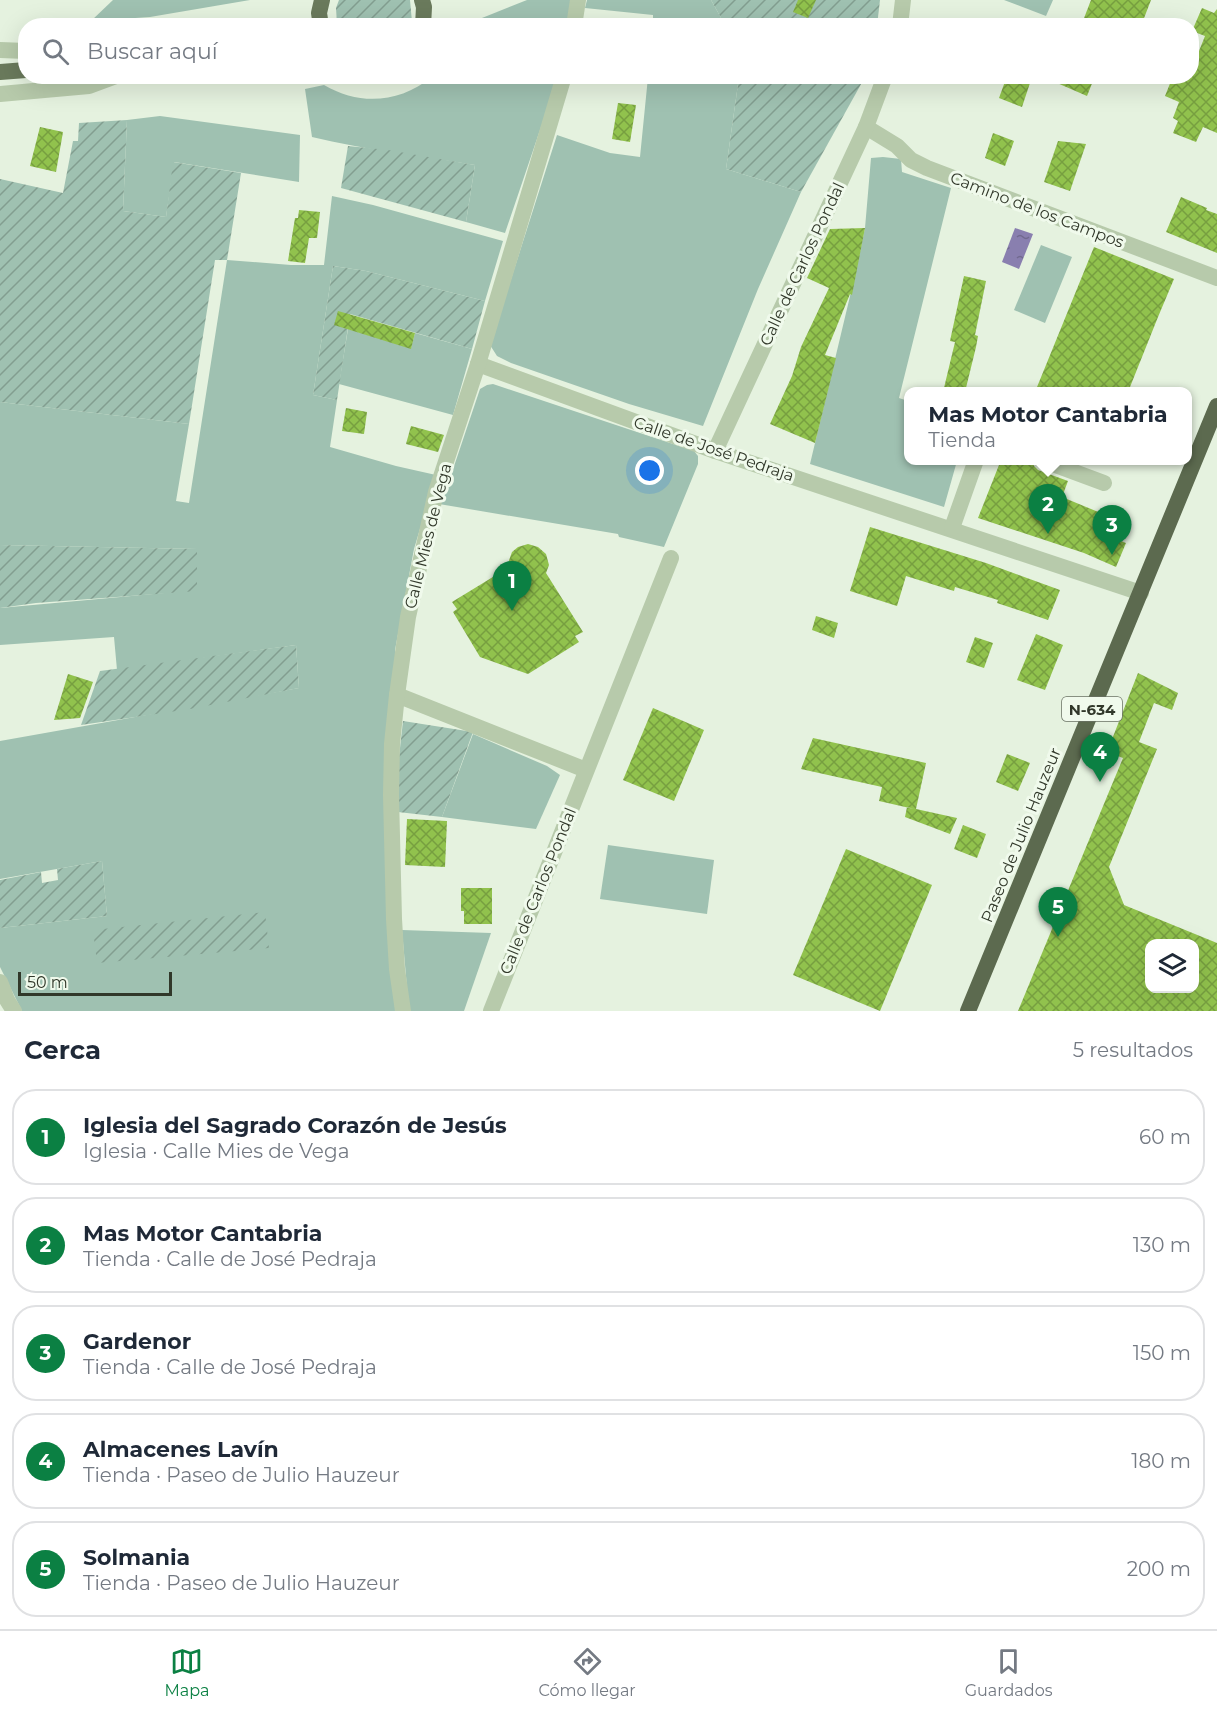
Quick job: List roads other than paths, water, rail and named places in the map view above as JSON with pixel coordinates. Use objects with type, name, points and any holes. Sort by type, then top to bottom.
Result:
[{"type":"highway","name":"Paseo de Julio Hauzeur","points":[[968,1011],[1217,406]]},
{"type":"main road","points":[[320,18],[322,0]]},
{"type":"main road","points":[[424,18],[427,2]]},
{"type":"main road","points":[[0,72],[18,71]]},
{"type":"street","points":[[575,18],[578,0]]},
{"type":"street","points":[[901,18],[903,0]]},
{"type":"street","points":[[0,50],[18,51]]},
{"type":"street","points":[[0,94],[18,94],[94,84]]},
{"type":"street","name":"Calle Mies de Vega","points":[[403,1011],[397,969],[391,838],[392,744],[408,617],[436,492],[478,364],[562,84]]},
{"type":"street","name":"Calle de Carlos Pondal","points":[[715,451],[866,127],[882,84]]},
{"type":"street","name":"Camino de los Campos","points":[[866,127],[897,146],[911,160],[927,168],[1217,279]]},
{"type":"street","name":"Calle de José Pedraja","points":[[478,364],[715,451],[1141,593]]},
{"type":"street","points":[[951,528],[974,465]]},
{"type":"street","points":[[1055,465],[1104,483]]},
{"type":"street","name":"Calle de Carlos Pondal","points":[[491,1011],[671,558]]},
{"type":"street","points":[[397,695],[586,770]]},
{"type":"street","points":[[0,982],[14,1011]]},
{"type":"water","points":[[1015,228],[1033,234],[1019,269],[1002,262]]},
{"type":"place","name":"Mas Motor Cantabria","points":[[1048,534]]},
{"type":"place","name":"Gardenor","points":[[1112,555]]},
{"type":"place","name":"Iglesia del Sagrado Corazón de Jesús","points":[[512,611]]},
{"type":"place","name":"Almacenes Lavín","points":[[1100,782]]},
{"type":"place","name":"Solmania","points":[[1058,937]]}]
